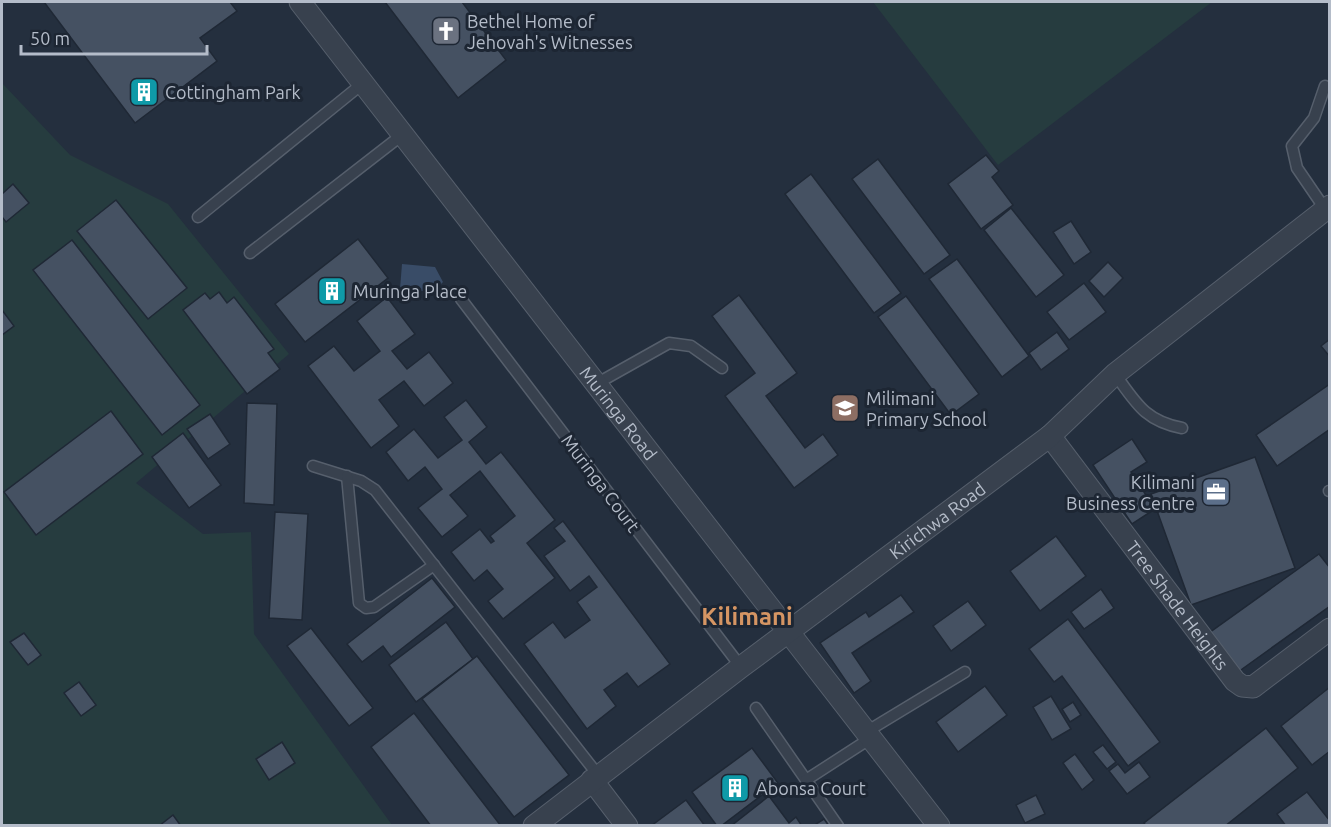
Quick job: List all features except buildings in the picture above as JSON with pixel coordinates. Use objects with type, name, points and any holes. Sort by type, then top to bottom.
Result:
[{"type":"street","name":"Muringa Road","points":[[300,2],[939,825]]},
{"type":"street","name":"Kirichwa Road","points":[[534,825],[788,631],[1050,436],[1115,374],[1327,207]]},
{"type":"street","name":"Tree Shade Heights","points":[[1050,436],[1235,681],[1242,686],[1253,687],[1329,629]]},
{"type":"street","points":[[595,778],[627,825]]},
{"type":"lane","points":[[198,217],[362,84]]},
{"type":"lane","points":[[1324,86],[1314,118],[1292,146],[1297,168],[1327,207]]},
{"type":"lane","points":[[250,253],[402,135]]},
{"type":"lane","name":"Muringa Court","points":[[461,299],[741,667]]},
{"type":"lane","points":[[596,384],[669,342],[691,346],[722,368]]},
{"type":"lane","points":[[1115,374],[1151,419],[1162,425],[1182,428]]},
{"type":"lane","points":[[314,466],[347,476],[375,490],[595,778]]},
{"type":"lane","points":[[347,476],[359,603],[366,608],[374,607],[434,565]]},
{"type":"lane","points":[[806,780],[964,672]]},
{"type":"lane","points":[[756,708],[838,825]]},
{"type":"green space","points":[[873,2],[1212,2],[998,165]]},
{"type":"green space","points":[[2,83],[70,155],[168,204],[289,354],[136,483],[203,534],[251,532],[254,634],[392,825],[2,825]]},
{"type":"water","points":[[402,264],[435,267],[443,282],[433,292],[400,289]]},
{"type":"place","name":"Bethel Home of Jehovah's Witnesses","points":[[446,31]]},
{"type":"place","name":"Cottingham Park","points":[[144,92]]},
{"type":"place","name":"Muringa Place","points":[[332,291]]},
{"type":"place","name":"Milimani Primary School","points":[[845,408]]},
{"type":"place","name":"Kilimani Business Centre","points":[[1216,492]]},
{"type":"place","name":"Abonsa Court","points":[[735,788]]},
{"type":"district","name":"Kilimani","points":[[747,616]]}]
